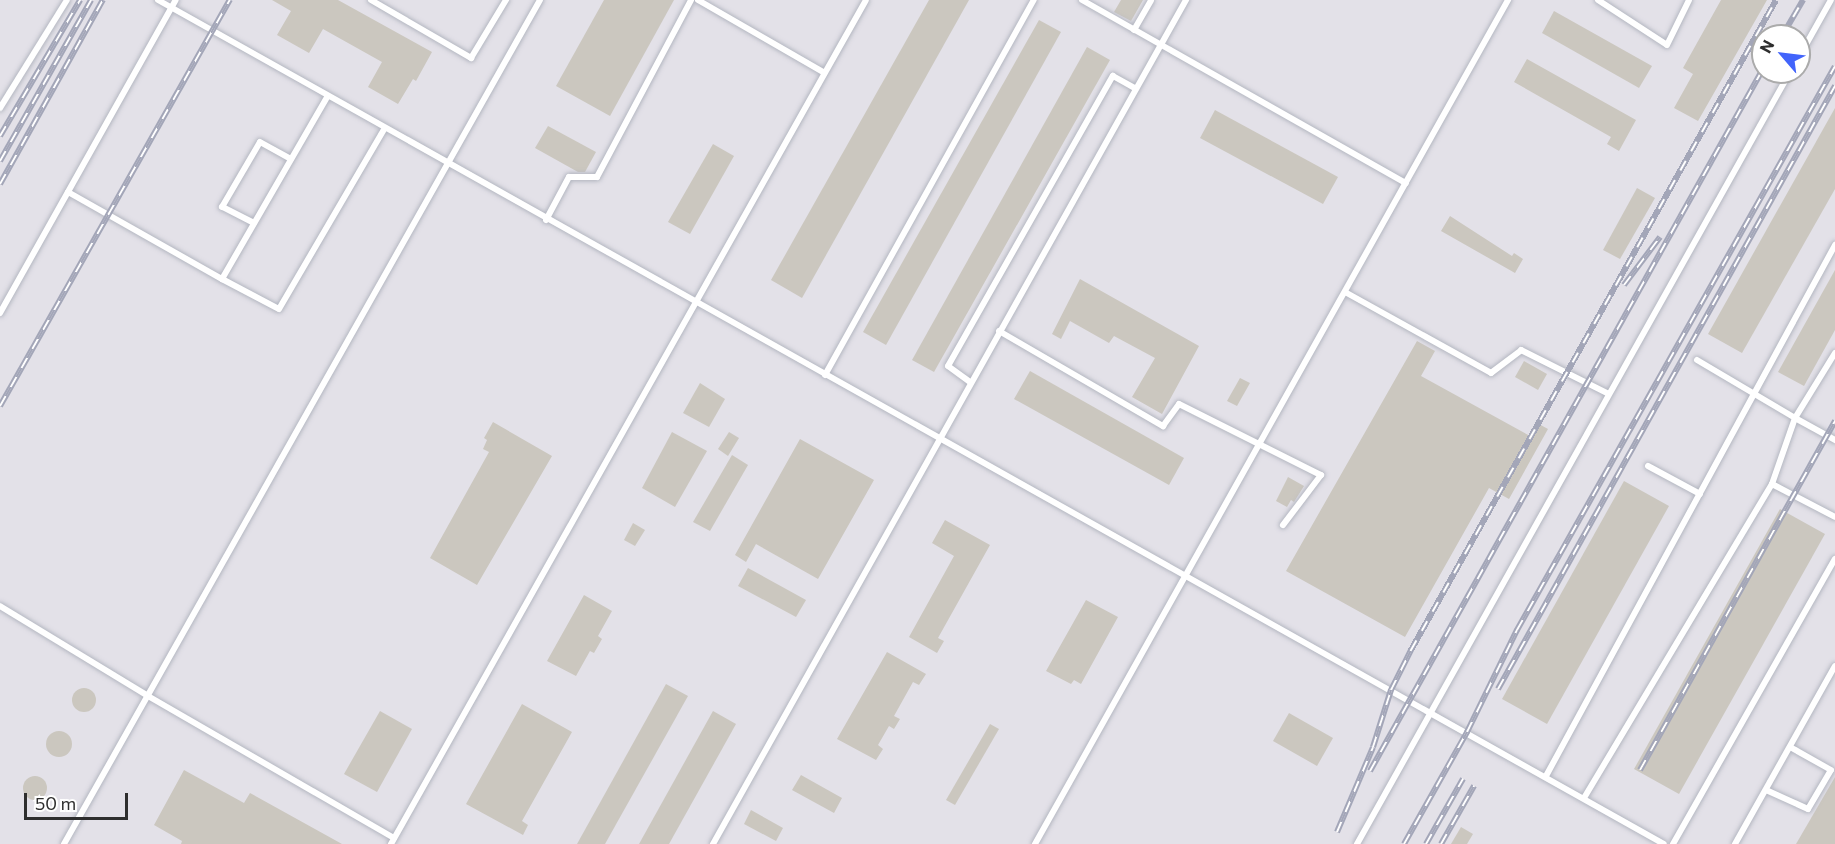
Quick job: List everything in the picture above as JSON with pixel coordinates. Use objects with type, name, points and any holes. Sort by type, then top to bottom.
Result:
[{"type":"lane","points":[[0,108],[67,0]]},
{"type":"lane","points":[[158,0],[546,220],[1431,711],[1664,844]]},
{"type":"lane","points":[[0,313],[176,0]]},
{"type":"lane","points":[[371,0],[471,58],[506,0]]},
{"type":"lane","points":[[64,844],[540,0]]},
{"type":"lane","points":[[546,220],[569,177],[597,177],[691,0]]},
{"type":"lane","points":[[698,0],[825,74]]},
{"type":"lane","points":[[0,606],[393,841],[866,0]]},
{"type":"lane","points":[[825,375],[1035,0]]},
{"type":"lane","points":[[1082,0],[1406,183]]},
{"type":"lane","points":[[1134,30],[1151,0]]},
{"type":"lane","points":[[713,844],[938,438],[1186,0]]},
{"type":"lane","points":[[1035,844],[1508,0]]},
{"type":"lane","points":[[1598,0],[1667,45],[1689,0]]},
{"type":"lane","points":[[1811,36],[1831,0]]},
{"type":"lane","points":[[970,382],[948,366],[1113,76],[1136,89]]},
{"type":"lane","points":[[1357,844],[1783,84]]},
{"type":"lane","points":[[222,279],[327,97]]},
{"type":"lane","points":[[68,192],[279,309],[384,129]]},
{"type":"lane","points":[[254,223],[222,207],[260,142],[291,159]]},
{"type":"lane","points":[[1546,776],[1835,245]]},
{"type":"lane","points":[[1345,292],[1491,373],[1521,350],[1609,394]]},
{"type":"lane","points":[[999,331],[1163,426],[1179,404],[1321,475],[1283,525]]},
{"type":"lane","points":[[1584,798],[1772,484],[1795,418],[1835,353]]},
{"type":"lane","points":[[1697,360],[1835,440]]},
{"type":"lane","points":[[1648,466],[1700,494]]},
{"type":"lane","points":[[1772,484],[1835,517]]},
{"type":"lane","points":[[1673,844],[1835,559]]},
{"type":"lane","points":[[1736,844],[1835,666]]},
{"type":"lane","points":[[1766,790],[1808,809],[1831,770],[1790,747]]},
{"type":"shaded area","points":[[0,0],[1835,0],[1835,844],[0,844]]},
{"type":"building","points":[[272,0],[338,0],[432,52],[416,81],[413,79],[398,104],[368,87],[382,62],[323,29],[309,53],[277,35],[291,11]]},
{"type":"building","points":[[604,0],[674,0],[610,116],[556,86]]},
{"type":"building","points":[[929,0],[969,0],[802,298],[771,280]]},
{"type":"building","points":[[1121,0],[1143,0],[1131,21],[1114,12]]},
{"type":"building","points":[[1721,0],[1767,0],[1753,24],[1751,24],[1751,28],[1698,121],[1674,108],[1693,74],[1683,68]]},
{"type":"building","points":[[1554,11],[1652,66],[1639,88],[1542,33]]},
{"type":"building","points":[[1039,20],[1061,32],[886,345],[863,332]]},
{"type":"building","points":[[1087,47],[1110,60],[934,372],[912,360]]},
{"type":"building","points":[[1527,59],[1636,120],[1619,151],[1607,144],[1611,137],[1514,82]]},
{"type":"building","points":[[1835,108],[1835,189],[1742,353],[1708,334]]},
{"type":"building","points":[[1215,110],[1338,177],[1323,204],[1200,138]]},
{"type":"building","points":[[548,126],[596,152],[585,172],[578,172],[535,148]]},
{"type":"building","points":[[713,144],[734,156],[690,234],[668,222]]},
{"type":"building","points":[[1637,188],[1655,198],[1620,259],[1603,250]]},
{"type":"building","points":[[1450,216],[1512,256],[1514,253],[1523,259],[1515,273],[1441,231]]},
{"type":"building","points":[[1835,270],[1835,330],[1804,386],[1778,372]]},
{"type":"building","points":[[1080,279],[1199,346],[1162,414],[1132,397],[1155,358],[1114,336],[1109,343],[1070,321],[1061,339],[1052,334]]},
{"type":"building","points":[[1417,341],[1435,351],[1421,376],[1530,436],[1537,423],[1548,429],[1509,499],[1489,488],[1405,637],[1286,571]]},
{"type":"building","points":[[1524,361],[1547,374],[1538,390],[1515,377]]},
{"type":"building","points":[[1030,371],[1184,458],[1169,485],[1014,399]]},
{"type":"building","points":[[1240,378],[1250,383],[1237,406],[1227,401]]},
{"type":"building","points":[[700,383],[725,399],[709,427],[683,413]]},
{"type":"building","points":[[493,422],[552,456],[477,585],[430,558],[489,452],[483,449],[487,440],[484,438]]},
{"type":"building","points":[[672,432],[707,451],[675,507],[642,488]]},
{"type":"building","points":[[729,432],[739,438],[728,456],[718,449]]},
{"type":"building","points":[[800,439],[874,480],[818,579],[756,544],[746,562],[735,555]]},
{"type":"building","points":[[732,455],[748,465],[710,531],[693,522]]},
{"type":"building","points":[[1288,477],[1304,486],[1294,502],[1291,500],[1287,507],[1276,501]]},
{"type":"building","points":[[1624,481],[1669,506],[1547,724],[1502,699]]},
{"type":"building","points":[[1780,509],[1825,534],[1679,794],[1634,769]]},
{"type":"building","points":[[945,520],[990,545],[938,638],[944,641],[937,653],[909,637],[954,556],[932,543]]},
{"type":"building","points":[[633,523],[645,530],[635,546],[624,540]]},
{"type":"building","points":[[748,568],[806,600],[796,617],[738,586]]},
{"type":"building","points":[[584,595],[612,611],[598,636],[602,639],[594,653],[590,651],[576,676],[547,661]]},
{"type":"building","points":[[1086,600],[1118,617],[1081,684],[1074,680],[1071,684],[1046,671]]},
{"type":"building","points":[[887,652],[926,674],[919,685],[913,682],[894,716],[900,719],[894,729],[889,726],[878,745],[883,749],[876,760],[837,739]]},
{"type":"building","points":[[666,684],[688,696],[605,844],[577,844]]},
{"type":"building","points":[[84,688],[93,691],[96,700],[93,709],[84,712],[75,709],[72,700],[75,691]]},
{"type":"building","points":[[522,704],[572,732],[522,821],[528,825],[523,835],[466,804]]},
{"type":"building","points":[[380,711],[412,729],[377,792],[344,774]]},
{"type":"building","points":[[713,711],[736,724],[669,844],[639,844]]},
{"type":"building","points":[[1289,713],[1333,738],[1317,766],[1273,741]]},
{"type":"building","points":[[990,724],[999,729],[955,805],[946,800]]},
{"type":"building","points":[[59,731],[68,735],[72,744],[68,753],[59,757],[50,753],[46,744],[50,735]]},
{"type":"building","points":[[184,770],[244,803],[250,793],[342,844],[181,844],[182,841],[154,825]]},
{"type":"building","points":[[801,775],[842,798],[834,813],[792,790]]},
{"type":"building","points":[[35,776],[44,779],[47,788],[44,797],[35,800],[26,797],[23,788],[26,779]]},
{"type":"building","points":[[1835,777],[1835,844],[1796,844]]},
{"type":"building","points":[[751,810],[783,828],[776,841],[744,824]]},
{"type":"building","points":[[1461,827],[1473,834],[1467,844],[1451,844]]},
{"type":"railway","points":[[0,136],[80,0]]},
{"type":"railway","points":[[0,161],[91,0]]},
{"type":"railway","points":[[0,184],[103,0]]},
{"type":"railway","points":[[0,406],[230,0]]},
{"type":"railway","points":[[1337,832],[1373,747],[1391,690],[1411,650],[1776,0]]},
{"type":"railway","points":[[1789,24],[1803,0]]},
{"type":"railway","points":[[1404,844],[1467,732],[1517,630],[1835,66]]},
{"type":"railway","points":[[1370,771],[1755,84]]},
{"type":"railway","points":[[1498,689],[1835,86]]},
{"type":"railway","points":[[1624,285],[1660,237]]},
{"type":"railway","points":[[1640,770],[1835,421]]},
{"type":"railway","points":[[1426,844],[1463,779]]},
{"type":"railway","points":[[1441,844],[1474,786]]}]
